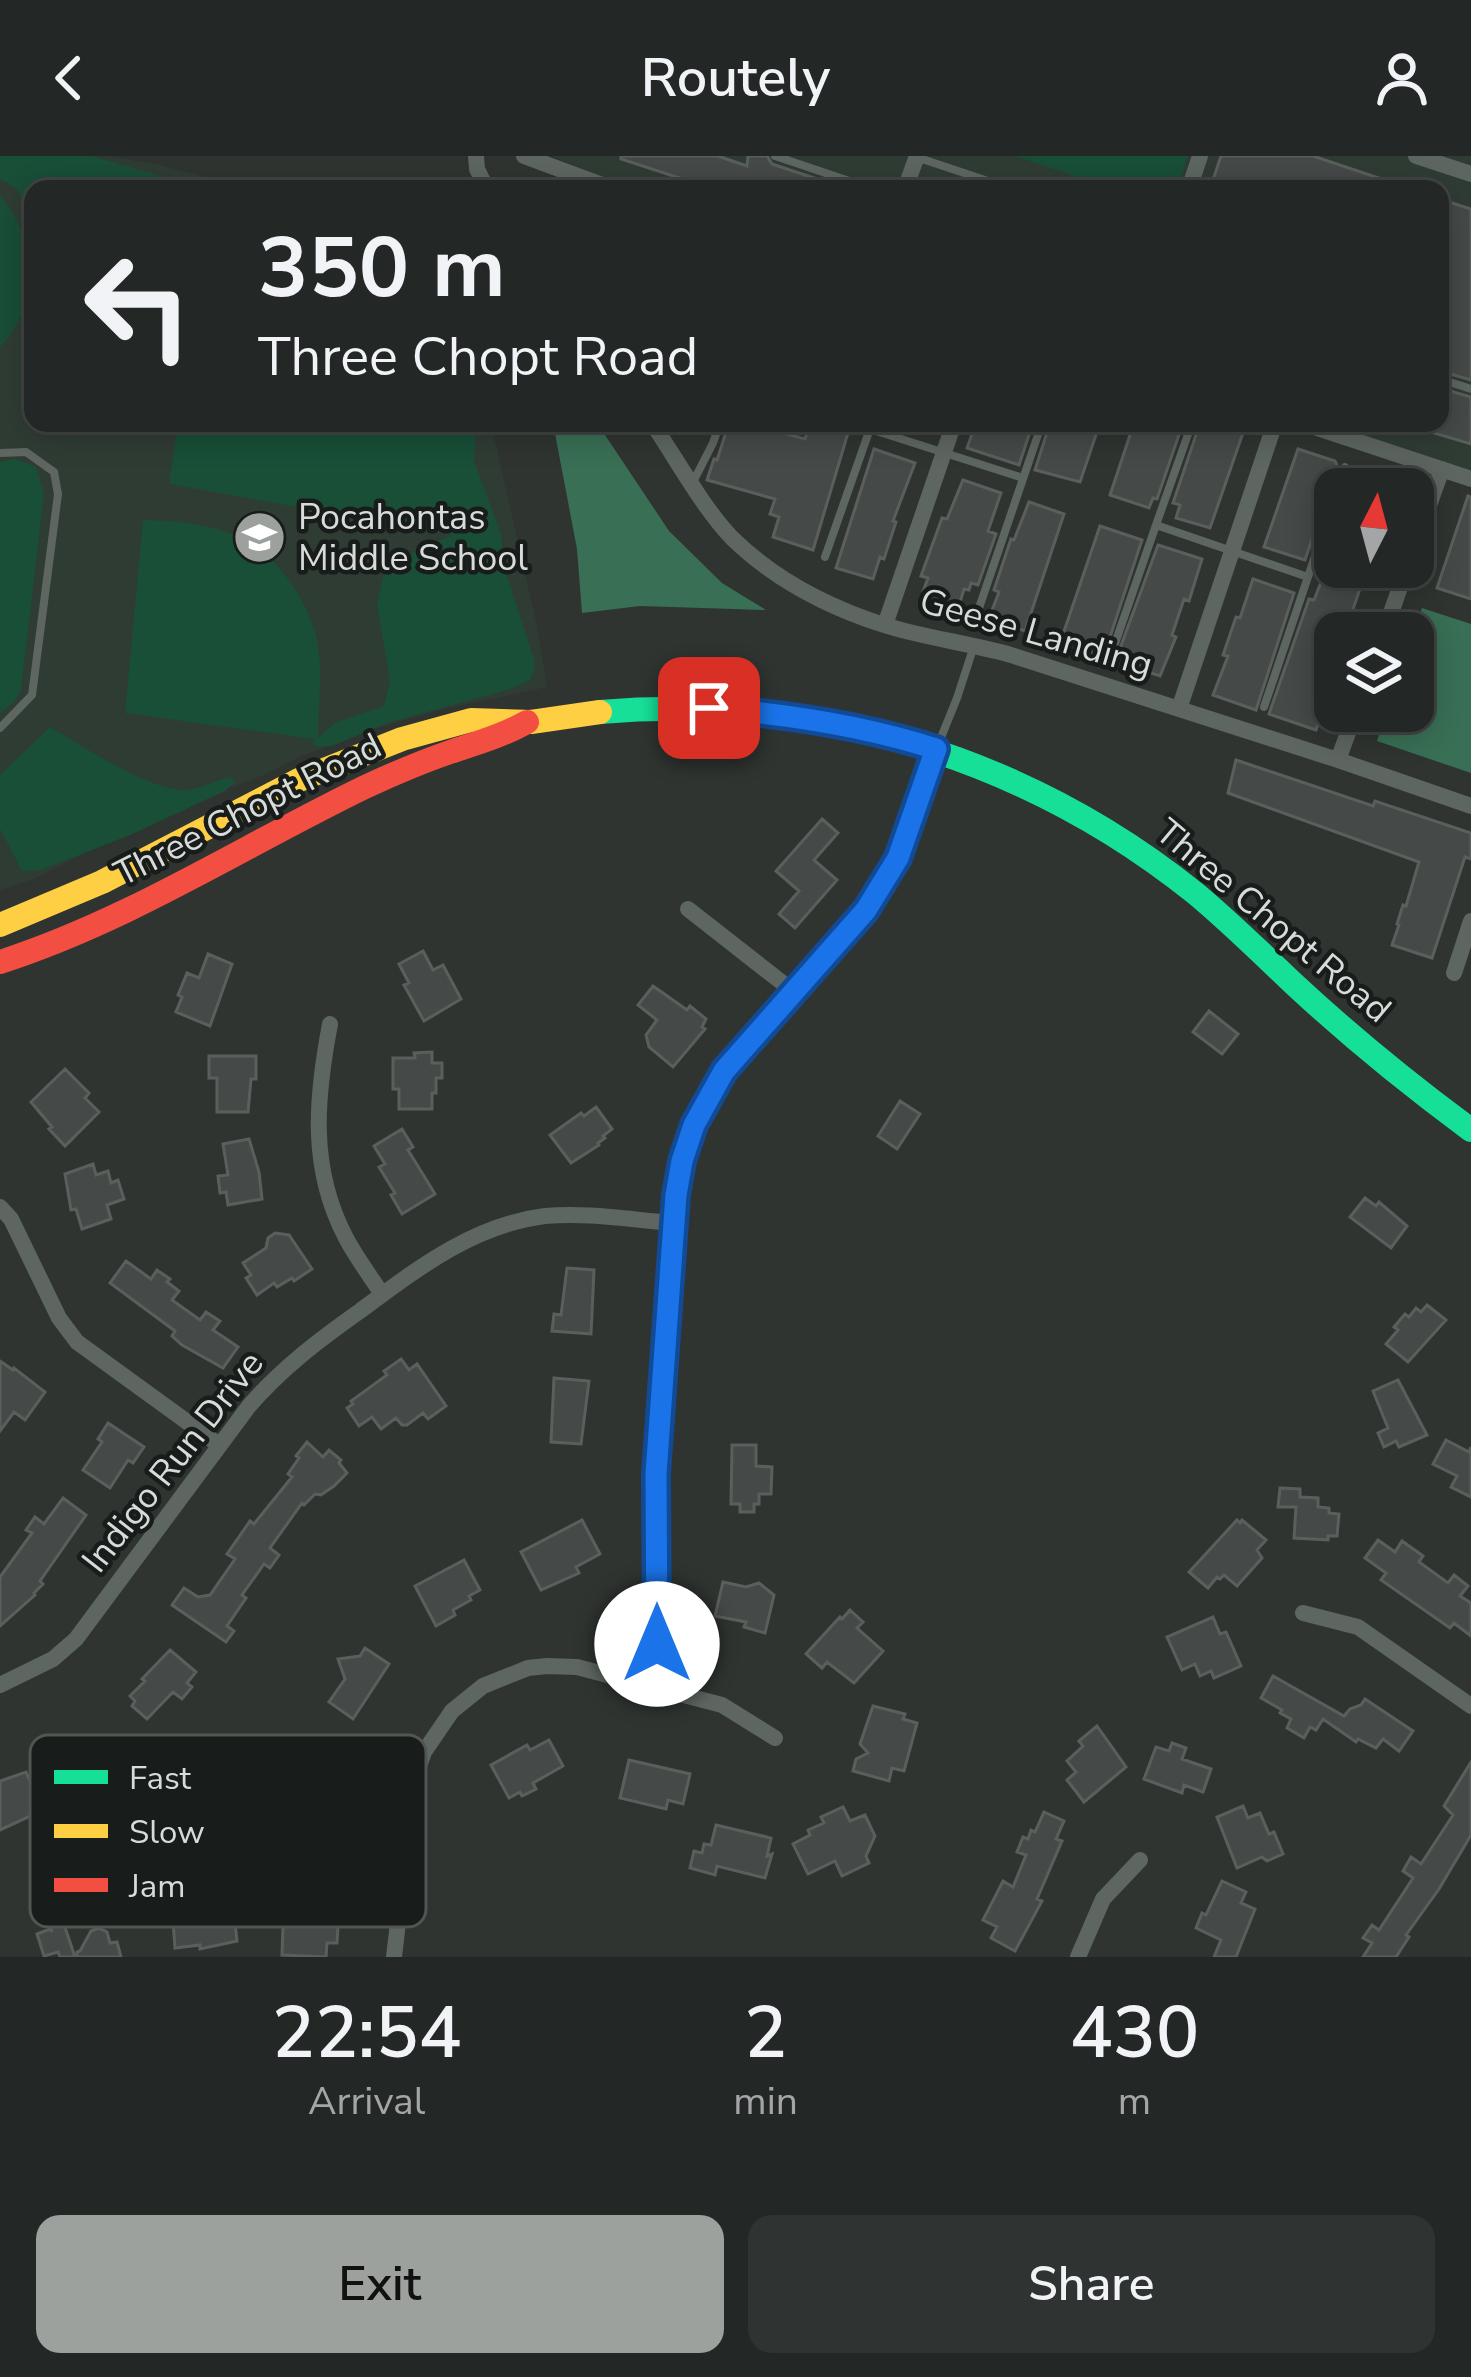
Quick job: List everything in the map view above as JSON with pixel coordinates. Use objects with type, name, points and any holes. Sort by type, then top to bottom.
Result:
[{"type":"main road","name":"Three Chopt Road","points":[[0,924],[98,886],[267,796],[404,738],[482,718],[527,722],[663,708],[800,717],[936,749],[1058,801],[1106,829],[1221,914],[1372,1052],[1471,1130]]},
{"type":"main road","name":"Three Chopt Road","points":[[7,960],[129,911],[372,784],[498,739],[527,722]]},
{"type":"main road","points":[[657,1687],[656,1474],[682,1161],[694,1125],[724,1071],[866,910],[898,858],[936,749]]},
{"type":"street","points":[[524,156],[589,180]]},
{"type":"street","points":[[1415,156],[1471,175]]},
{"type":"street","name":"Geese Landing","points":[[658,432],[729,535],[771,572],[821,600],[885,625],[974,645],[1471,806]]},
{"type":"street","points":[[885,625],[951,432]]},
{"type":"street","points":[[1179,709],[1272,432]]},
{"type":"street","points":[[1329,432],[1471,479]]},
{"type":"street","points":[[1434,491],[1442,469]]},
{"type":"street","points":[[1338,760],[1348,732]]},
{"type":"street","points":[[688,909],[794,992]]},
{"type":"street","points":[[1454,973],[1471,921]]},
{"type":"street","points":[[330,1024],[317,1107],[320,1157],[345,1237],[382,1294]]},
{"type":"street","points":[[0,1207],[11,1219],[59,1318],[77,1342],[219,1445]]},
{"type":"street","name":"Indigo Run Drive","points":[[0,1685],[52,1659],[76,1639],[271,1381],[382,1294],[457,1244],[498,1226],[550,1216],[674,1223]]},
{"type":"street","points":[[1303,1613],[1358,1627],[1471,1706]]},
{"type":"street","points":[[426,1748],[468,1697],[496,1679],[547,1666],[577,1667],[722,1705],[776,1738]]},
{"type":"street","points":[[1078,1957],[1103,1899],[1140,1860]]},
{"type":"street","points":[[394,1957],[398,1927]]},
{"type":"lane","points":[[775,156],[846,180]]},
{"type":"lane","points":[[915,156],[986,180]]},
{"type":"lane","points":[[1449,379],[1462,376]]},
{"type":"lane","points":[[692,483],[717,432]]},
{"type":"lane","points":[[825,556],[869,432]]},
{"type":"lane","points":[[888,432],[1023,478]]},
{"type":"lane","points":[[979,608],[1039,432]]},
{"type":"lane","points":[[1111,655],[1189,432]]},
{"type":"lane","points":[[0,453],[26,452],[54,472],[58,494],[32,695],[0,728]]},
{"type":"lane","points":[[1156,525],[1308,577]]},
{"type":"lane","points":[[1264,707],[1314,559]]},
{"type":"lane","points":[[936,749],[974,645]]},
{"type":"lane","points":[[0,924],[7,960]]},
{"type":"shaded area","name":"Pocahontas Middle School","points":[[0,156],[110,156],[216,180],[24,180],[24,432],[493,432],[547,687],[366,731],[171,810],[33,879],[0,890]]},
{"type":"shaded area","points":[[0,156],[92,156],[175,180],[24,180],[24,203],[17,189],[0,179]]},
{"type":"shaded area","points":[[552,156],[1471,156],[1471,479],[1329,432],[1449,432],[1449,180],[609,180]]},
{"type":"shaded area","points":[[1015,156],[1188,156],[1180,180],[1086,180]]},
{"type":"shaded area","points":[[0,195],[24,238],[24,307],[0,347]]},
{"type":"shaded area","points":[[177,432],[476,432],[474,460],[501,535],[505,570],[534,659],[530,680],[390,722],[332,746],[318,747],[312,743],[315,739],[125,713],[143,520],[231,534],[250,543],[282,571],[305,606],[316,637],[318,738],[336,722],[384,706],[390,681],[377,604],[383,577],[403,557],[453,535],[169,484]]},
{"type":"shaded area","points":[[555,432],[603,432],[669,531],[722,583],[766,610],[640,606],[582,613],[577,549]]},
{"type":"shaded area","points":[[15,459],[36,467],[44,493],[21,690],[0,713],[0,462]]},
{"type":"shaded area","points":[[1422,608],[1471,624],[1471,773],[1377,741],[1380,732],[1434,732],[1434,612],[1421,612]]},
{"type":"shaded area","points":[[50,727],[150,782],[189,790],[230,777],[235,782],[130,835],[41,870],[22,871],[0,829],[0,775]]},
{"type":"building","points":[[718,156],[747,166],[748,156],[767,156],[772,164],[820,180],[685,180],[621,159]]},
{"type":"building","points":[[1221,156],[1313,156],[1385,180],[1213,180]]},
{"type":"building","points":[[1449,202],[1471,209],[1471,380],[1449,374]]},
{"type":"building","points":[[1449,391],[1471,397],[1471,444],[1431,432],[1449,432]]},
{"type":"building","points":[[726,432],[780,432],[805,439],[807,432],[848,432],[813,550],[773,537],[779,517],[770,514],[775,499],[707,480]]},
{"type":"building","points":[[973,432],[1030,432],[1019,465],[967,448]]},
{"type":"building","points":[[1047,432],[1097,432],[1080,482],[1035,470]]},
{"type":"building","points":[[1131,432],[1180,432],[1157,499],[1153,498],[1149,508],[1110,495]]},
{"type":"building","points":[[1197,432],[1243,432],[1210,528],[1176,518],[1180,505],[1173,503]]},
{"type":"building","points":[[874,449],[915,463],[873,579],[836,568]]},
{"type":"building","points":[[1298,449],[1335,461],[1336,468],[1314,468],[1314,533],[1305,560],[1264,547]]},
{"type":"building","points":[[963,480],[1001,493],[988,531],[996,534],[978,585],[971,583],[969,590],[964,589],[958,609],[921,597],[928,578],[921,576],[942,518],[947,519]]},
{"type":"building","points":[[1471,497],[1471,599],[1437,588]]},
{"type":"building","points":[[1029,502],[1064,514],[1025,631],[989,618],[1011,539]]},
{"type":"building","points":[[1100,526],[1142,540],[1103,658],[1060,643]]},
{"type":"building","points":[[1158,545],[1202,559],[1160,676],[1145,671],[1143,675],[1115,662]]},
{"type":"building","points":[[1253,579],[1294,593],[1256,710],[1213,695],[1236,617],[1240,618]]},
{"type":"building","points":[[1319,588],[1360,588],[1352,612],[1314,612],[1314,729],[1269,714],[1309,599],[1314,600]]},
{"type":"building","points":[[1236,760],[1471,833],[1471,859],[1465,857],[1432,958],[1392,945],[1419,862],[1228,793]]},
{"type":"building","points":[[822,819],[838,833],[814,860],[837,880],[795,928],[779,914],[799,891],[776,871]]},
{"type":"building","points":[[423,951],[433,970],[443,965],[461,999],[424,1021],[404,985],[409,983],[399,964]]},
{"type":"building","points":[[208,954],[232,964],[210,1026],[176,1012],[187,973],[199,978]]},
{"type":"building","points":[[653,986],[706,1019],[705,1029],[673,1067],[649,1047],[646,1035],[657,1020],[638,1005]]},
{"type":"building","points":[[1209,1011],[1238,1034],[1222,1054],[1193,1032]]},
{"type":"building","points":[[432,1052],[432,1063],[442,1063],[442,1078],[436,1078],[432,1109],[399,1109],[399,1089],[393,1089],[393,1058]]},
{"type":"building","points":[[209,1056],[256,1056],[248,1112],[217,1112],[217,1078],[209,1078]]},
{"type":"building","points":[[65,1069],[89,1093],[85,1098],[99,1112],[65,1146],[31,1102]]},
{"type":"building","points":[[900,1101],[920,1114],[897,1149],[878,1136]]},
{"type":"building","points":[[596,1107],[612,1129],[599,1145],[571,1163],[550,1135]]},
{"type":"building","points":[[402,1129],[413,1147],[408,1150],[435,1194],[402,1214],[374,1146]]},
{"type":"building","points":[[249,1139],[262,1199],[228,1205],[226,1192],[220,1193],[218,1176],[228,1175],[223,1144]]},
{"type":"building","points":[[93,1164],[96,1175],[108,1171],[111,1183],[118,1180],[124,1199],[107,1205],[111,1219],[82,1229],[76,1209],[71,1210],[65,1174]]},
{"type":"building","points":[[1365,1198],[1376,1206],[1379,1202],[1407,1226],[1391,1248],[1350,1217]]},
{"type":"building","points":[[275,1233],[289,1235],[312,1269],[257,1295],[243,1263],[266,1248]]},
{"type":"building","points":[[126,1261],[151,1279],[157,1270],[170,1279],[167,1282],[179,1291],[172,1300],[200,1320],[206,1312],[220,1321],[213,1330],[238,1347],[223,1368],[182,1345],[172,1336],[175,1331],[110,1283]]},
{"type":"building","points":[[567,1268],[594,1270],[591,1334],[552,1331],[554,1314],[561,1315]]},
{"type":"building","points":[[1427,1305],[1446,1320],[1408,1362],[1386,1344],[1405,1314],[1409,1317],[1416,1308],[1421,1312]]},
{"type":"building","points":[[401,1359],[409,1370],[417,1364],[446,1406],[428,1419],[423,1413],[407,1425],[396,1418],[381,1429],[372,1417],[359,1426],[347,1408],[351,1401]]},
{"type":"building","points":[[0,1361],[45,1392],[25,1420],[14,1412],[0,1431]]},
{"type":"building","points":[[554,1378],[589,1381],[581,1444],[551,1442]]},
{"type":"building","points":[[1398,1380],[1427,1435],[1399,1447],[1396,1441],[1384,1447],[1378,1433],[1388,1428],[1373,1391]]},
{"type":"building","points":[[108,1423],[144,1447],[133,1463],[128,1460],[110,1488],[83,1470],[102,1442],[98,1439]]},
{"type":"building","points":[[1446,1440],[1469,1452],[1471,1447],[1471,1497],[1451,1487],[1457,1476],[1433,1464]]},
{"type":"building","points":[[307,1442],[323,1457],[329,1450],[347,1473],[321,1495],[302,1503],[270,1548],[279,1555],[270,1568],[264,1564],[242,1595],[246,1598],[227,1626],[234,1631],[226,1642],[172,1605],[184,1588],[198,1597],[210,1595],[235,1559],[227,1554],[250,1521],[254,1524],[292,1477],[288,1474]]},
{"type":"building","points":[[732,1445],[756,1445],[756,1466],[772,1467],[771,1494],[759,1494],[754,1512],[740,1512],[740,1504],[731,1504]]},
{"type":"building","points":[[1280,1488],[1300,1489],[1300,1497],[1318,1498],[1318,1507],[1339,1514],[1337,1536],[1294,1538],[1296,1507],[1278,1507]]},
{"type":"building","points":[[63,1498],[86,1515],[35,1595],[0,1626],[0,1577],[32,1533],[26,1530],[35,1517],[44,1524]]},
{"type":"building","points":[[582,1520],[600,1554],[576,1567],[579,1573],[541,1590],[521,1552]]},
{"type":"building","points":[[1237,1520],[1266,1540],[1257,1550],[1262,1558],[1237,1586],[1224,1575],[1208,1588],[1189,1572]]},
{"type":"building","points":[[1378,1540],[1395,1552],[1402,1541],[1423,1556],[1419,1562],[1448,1583],[1454,1575],[1468,1586],[1460,1596],[1471,1603],[1471,1636],[1454,1623],[1450,1628],[1381,1580],[1386,1573],[1365,1558]]},
{"type":"building","points":[[464,1560],[480,1590],[436,1626],[415,1586]]},
{"type":"building","points":[[723,1582],[746,1587],[759,1583],[774,1595],[765,1633],[744,1627],[746,1622],[715,1616]]},
{"type":"building","points":[[850,1610],[863,1622],[857,1628],[883,1651],[854,1683],[827,1662],[822,1668],[806,1654]]},
{"type":"building","points":[[1213,1617],[1220,1634],[1226,1632],[1241,1666],[1214,1678],[1211,1671],[1200,1676],[1195,1664],[1182,1670],[1167,1637]]},
{"type":"building","points":[[365,1648],[389,1664],[353,1719],[329,1702],[345,1679],[338,1659],[360,1656]]},
{"type":"building","points":[[170,1650],[196,1672],[187,1683],[192,1687],[182,1699],[173,1692],[147,1719],[132,1706],[135,1701],[130,1696]]},
{"type":"building","points":[[1273,1676],[1344,1716],[1365,1699],[1413,1731],[1399,1751],[1383,1739],[1376,1748],[1356,1742],[1323,1719],[1304,1738],[1287,1728],[1291,1719],[1282,1710],[1261,1698]]},
{"type":"building","points":[[873,1706],[905,1714],[903,1719],[917,1723],[904,1771],[892,1768],[889,1781],[853,1771],[856,1759],[868,1753],[860,1744]]},
{"type":"building","points":[[1097,1726],[1126,1767],[1084,1802],[1067,1780],[1076,1772],[1067,1761],[1083,1746],[1079,1741]]},
{"type":"building","points":[[549,1740],[563,1766],[533,1783],[536,1789],[509,1798],[491,1765],[527,1745],[530,1750]]},
{"type":"building","points":[[1172,1743],[1186,1748],[1182,1759],[1211,1769],[1203,1792],[1184,1785],[1182,1793],[1144,1779],[1156,1747],[1169,1751]]},
{"type":"building","points":[[629,1760],[690,1774],[683,1804],[668,1800],[666,1809],[620,1798]]},
{"type":"building","points":[[1471,1762],[1471,1835],[1396,1957],[1363,1957],[1372,1943],[1363,1938],[1372,1925],[1379,1930],[1413,1878],[1403,1871],[1411,1857],[1421,1864],[1453,1815],[1444,1806]]},
{"type":"building","points":[[26,1772],[30,1781],[30,1816],[0,1830],[0,1781]]},
{"type":"building","points":[[1243,1806],[1248,1818],[1260,1813],[1283,1854],[1237,1868],[1217,1817]]},
{"type":"building","points":[[843,1807],[850,1821],[865,1815],[875,1836],[866,1856],[869,1863],[842,1876],[835,1861],[808,1874],[793,1844],[824,1823],[821,1817]]},
{"type":"building","points":[[1044,1812],[1064,1821],[1056,1839],[1062,1841],[1037,1899],[1042,1901],[1015,1951],[991,1938],[997,1927],[983,1920],[1003,1881],[1013,1887],[1026,1855],[1017,1852],[1023,1837],[1028,1839],[1031,1830],[1035,1832]]},
{"type":"building","points":[[716,1825],[771,1838],[765,1878],[717,1866],[715,1875],[690,1868],[694,1851],[702,1853],[704,1844],[711,1845]]},
{"type":"building","points":[[1222,1881],[1246,1892],[1241,1903],[1255,1909],[1236,1957],[1214,1957],[1221,1940],[1196,1928]]},
{"type":"building","points":[[51,1927],[65,1927],[75,1957],[60,1957],[58,1952],[44,1956],[37,1934],[52,1932]]},
{"type":"building","points":[[173,1927],[235,1927],[237,1941],[200,1949],[200,1945],[175,1948]]},
{"type":"building","points":[[283,1927],[338,1927],[337,1943],[327,1943],[326,1957],[282,1955]]},
{"type":"building","points":[[91,1931],[107,1932],[110,1943],[117,1942],[121,1957],[77,1957]]},
{"type":"traffic: fast","points":[[600,712],[760,713],[838,725],[989,771],[1061,805],[1130,846],[1195,893],[1338,1023],[1471,1130]]},
{"type":"traffic: fast","points":[[657,1687],[656,1475],[674,1223],[682,1161],[712,1092]]},
{"type":"traffic: slow","points":[[0,925],[102,882],[299,780],[402,739],[471,720],[531,722],[600,712]]},
{"type":"traffic: jam","points":[[0,962],[140,904],[376,782],[527,722]]},
{"type":"traffic: jam","points":[[712,1092],[724,1071],[866,910],[898,858],[936,749]]},
{"type":"place","name":"Pocahontas Middle School","points":[[259,538]]},
{"type":"route","points":[[657,1644],[656,1474],[682,1161],[694,1125],[724,1071],[866,910],[898,858],[936,749],[800,717],[709,708]]}]
